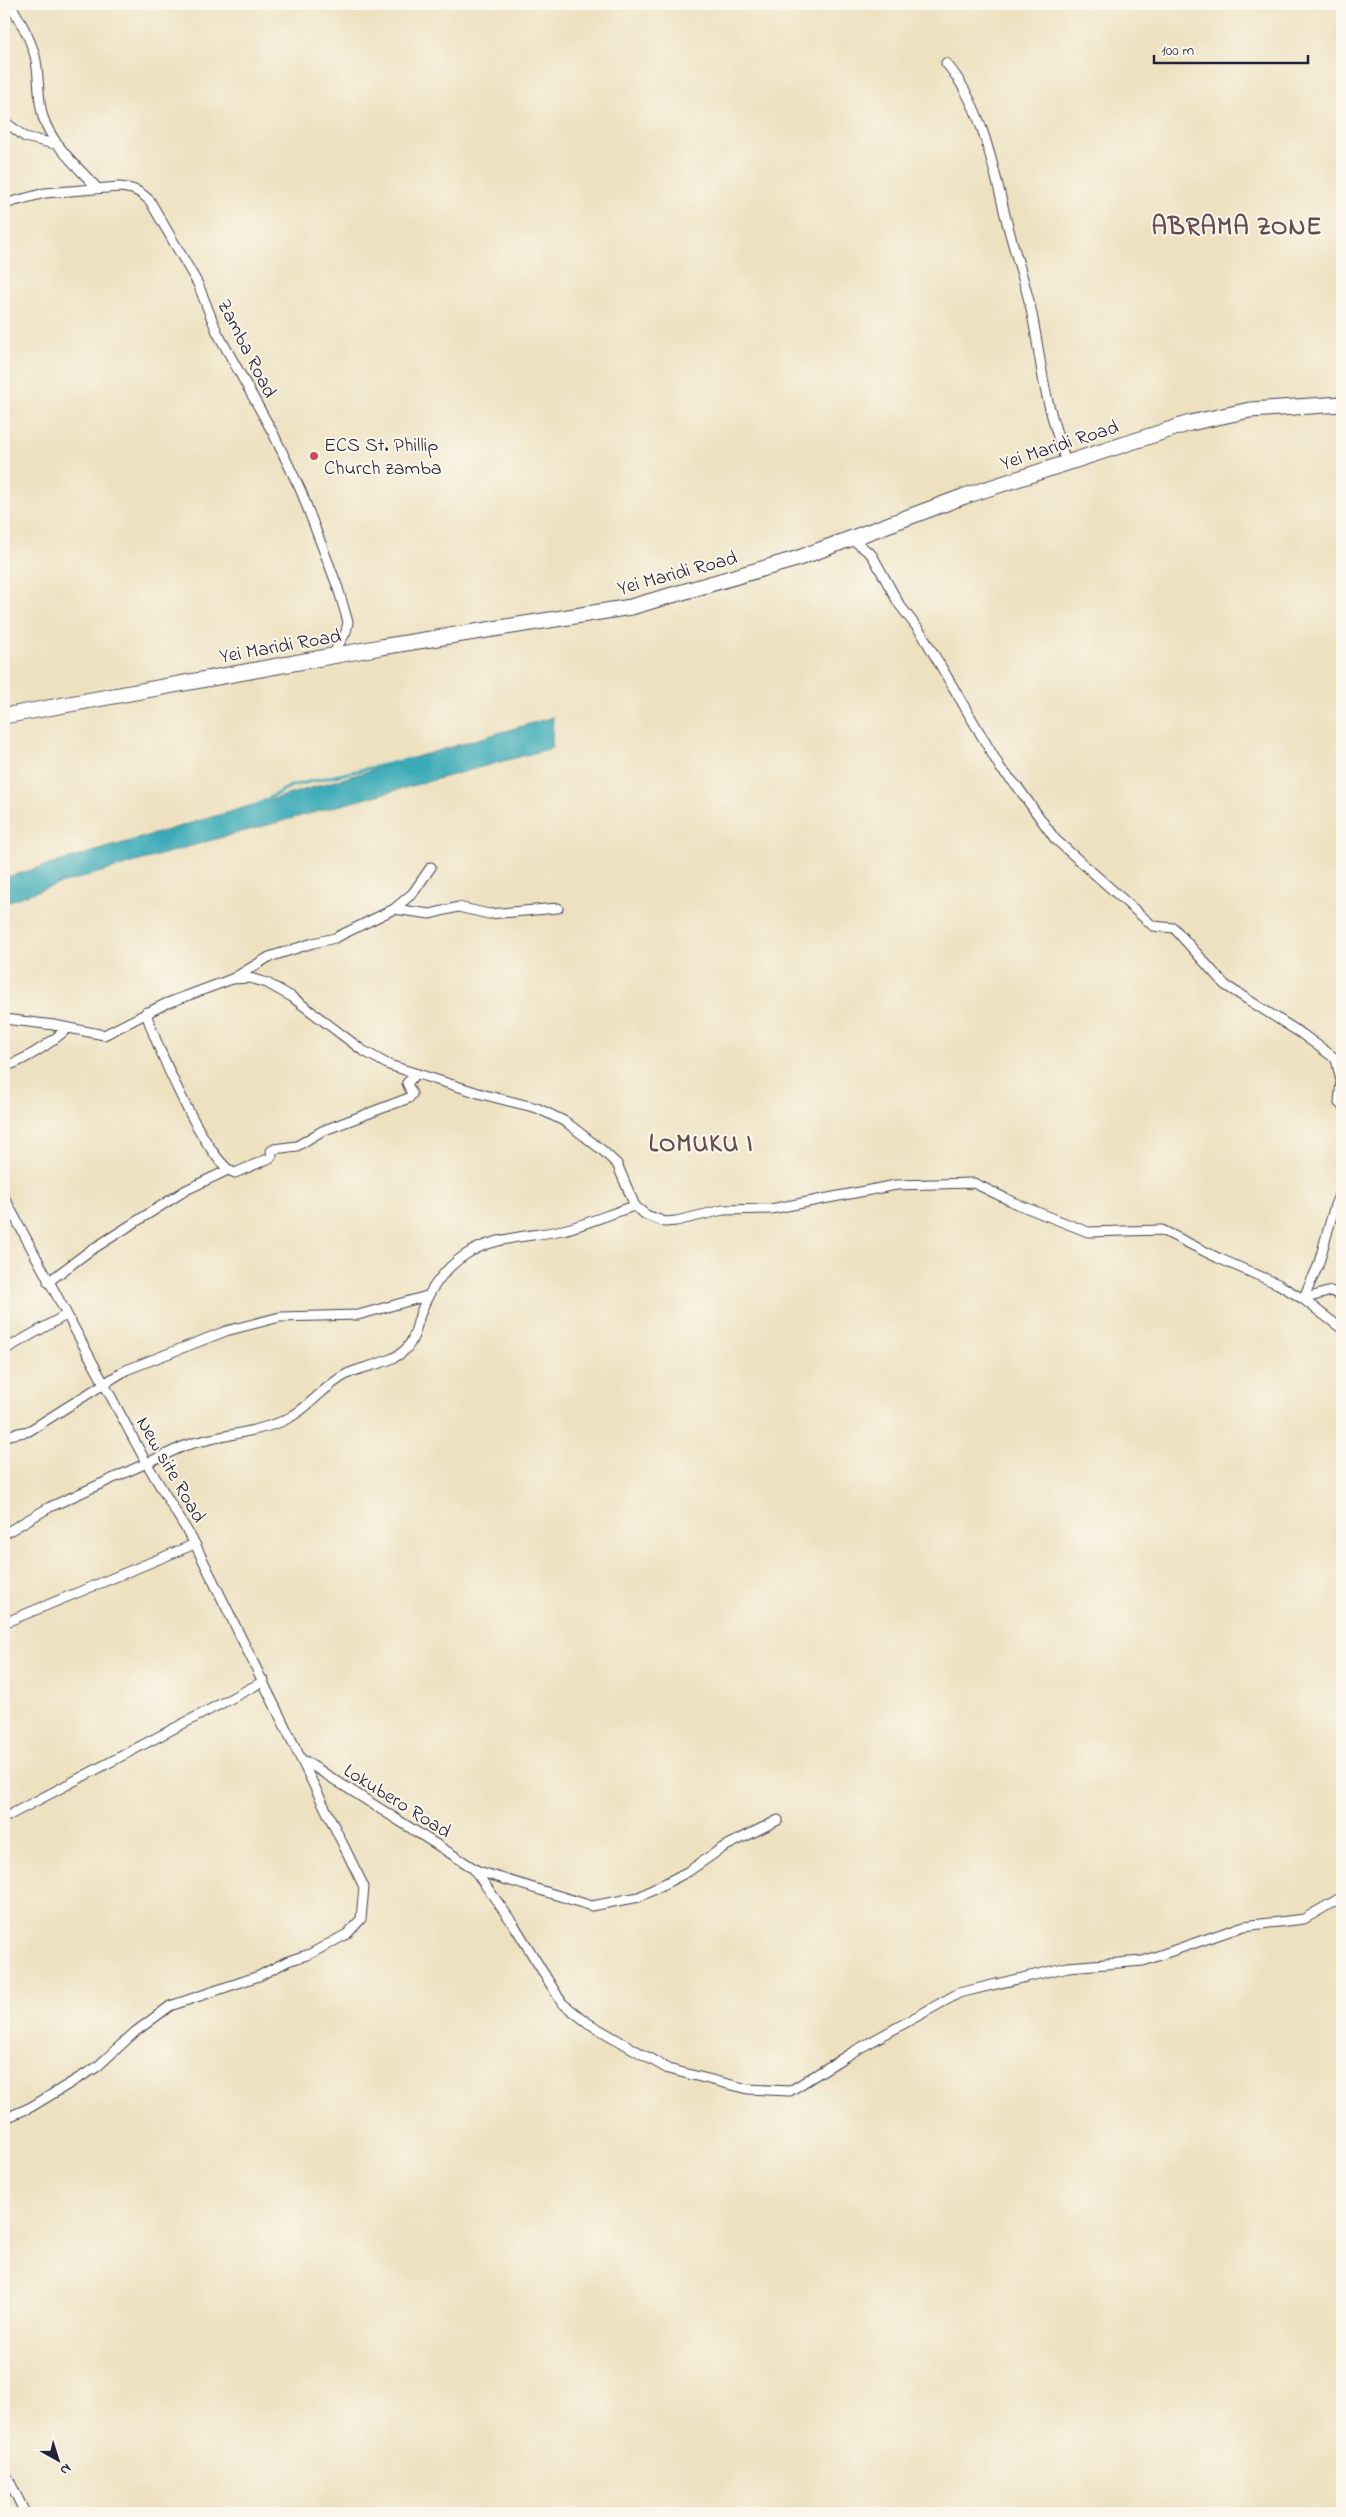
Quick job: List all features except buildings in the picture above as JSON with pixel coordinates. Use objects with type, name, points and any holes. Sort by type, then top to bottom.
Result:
[{"type":"main road","name":"Yei Maridi Road","points":[[4,716],[332,656],[631,606],[778,565],[965,496],[1190,423],[1250,410],[1342,404]]},
{"type":"street","points":[[10,4],[22,23],[35,56],[43,118],[59,146],[97,188]]},
{"type":"street","points":[[946,63],[959,78],[983,132],[1030,304],[1044,384],[1066,463]]},
{"type":"street","points":[[4,121],[25,137],[59,146]]},
{"type":"street","name":"Zamba Road","points":[[4,204],[45,193],[131,187],[150,201],[198,284],[217,332],[273,433],[301,491],[348,622],[346,632],[332,656]]},
{"type":"street","points":[[852,539],[872,555],[899,604],[922,634],[1001,769],[1056,839],[1153,926],[1174,928],[1225,985],[1302,1034],[1336,1059],[1341,1081],[1339,1103],[1342,1105]]},
{"type":"street","points":[[4,1019],[104,1034],[146,1012],[232,979],[269,957],[336,938],[394,909],[413,893],[431,867]]},
{"type":"street","points":[[394,909],[430,914],[458,908],[489,914],[558,908]]},
{"type":"street","points":[[232,979],[250,978],[268,983],[292,997],[362,1050],[388,1065],[537,1108],[566,1122],[617,1164],[635,1206],[646,1215],[655,1219],[665,1222],[723,1210],[771,1209],[896,1185],[974,1183],[1017,1204],[1088,1232],[1162,1230],[1218,1258],[1278,1284],[1303,1298],[1342,1330]]},
{"type":"street","points":[[146,1012],[156,1042],[189,1111],[228,1170],[235,1173],[270,1158],[272,1155],[271,1151],[274,1149],[297,1146],[328,1128],[410,1098],[412,1094],[407,1084],[416,1074]]},
{"type":"street","points":[[4,1067],[21,1061],[47,1046],[68,1028]]},
{"type":"street","points":[[48,1282],[88,1252],[186,1190],[228,1170]]},
{"type":"street","points":[[1303,1298],[1318,1266],[1335,1205],[1342,1188]]},
{"type":"street","name":"New site Road","points":[[4,1196],[103,1384],[147,1464],[195,1544],[304,1761],[364,1887],[361,1919],[347,1934],[310,1954],[288,1961],[259,1976],[170,2006],[135,2032],[97,2067],[31,2107],[4,2119]]},
{"type":"street","points":[[4,1534],[50,1507],[206,1439],[248,1432],[282,1421],[297,1414],[345,1375],[395,1357],[413,1340],[427,1296],[450,1268],[465,1255],[482,1246],[509,1239],[564,1230],[635,1206]]},
{"type":"street","points":[[1303,1298],[1331,1291],[1342,1296]]},
{"type":"street","points":[[4,1436],[29,1431],[103,1384],[148,1360],[254,1322],[280,1317],[358,1315],[427,1296]]},
{"type":"street","points":[[4,1350],[66,1315]]},
{"type":"street","points":[[4,1623],[195,1544]]},
{"type":"street","points":[[4,1818],[264,1681]]},
{"type":"street","name":"Lokubero Road","points":[[304,1761],[473,1868]]},
{"type":"street","points":[[473,1868],[505,1881],[592,1906],[639,1897],[689,1871],[722,1848],[778,1820]]},
{"type":"street","points":[[473,1868],[514,1925],[537,1966],[562,2003],[588,2023],[668,2069],[748,2089],[790,2091],[851,2053],[959,1993],[1068,1968],[1143,1961],[1244,1926],[1304,1919],[1342,1897]]},
{"type":"street","points":[[4,2470],[25,2513]]},
{"type":"water","points":[[553,717],[552,748],[212,840],[43,889],[4,903],[4,878]]},
{"type":"waterway","points":[[258,804],[291,786],[409,759]]},
{"type":"place","name":"ECS St. Phillip Church zamba","points":[[314,456]]},
{"type":"district","name":"ABRAMA ZONE","points":[[1237,225]]},
{"type":"district","name":"LOMUKU I","points":[[701,1142]]}]
